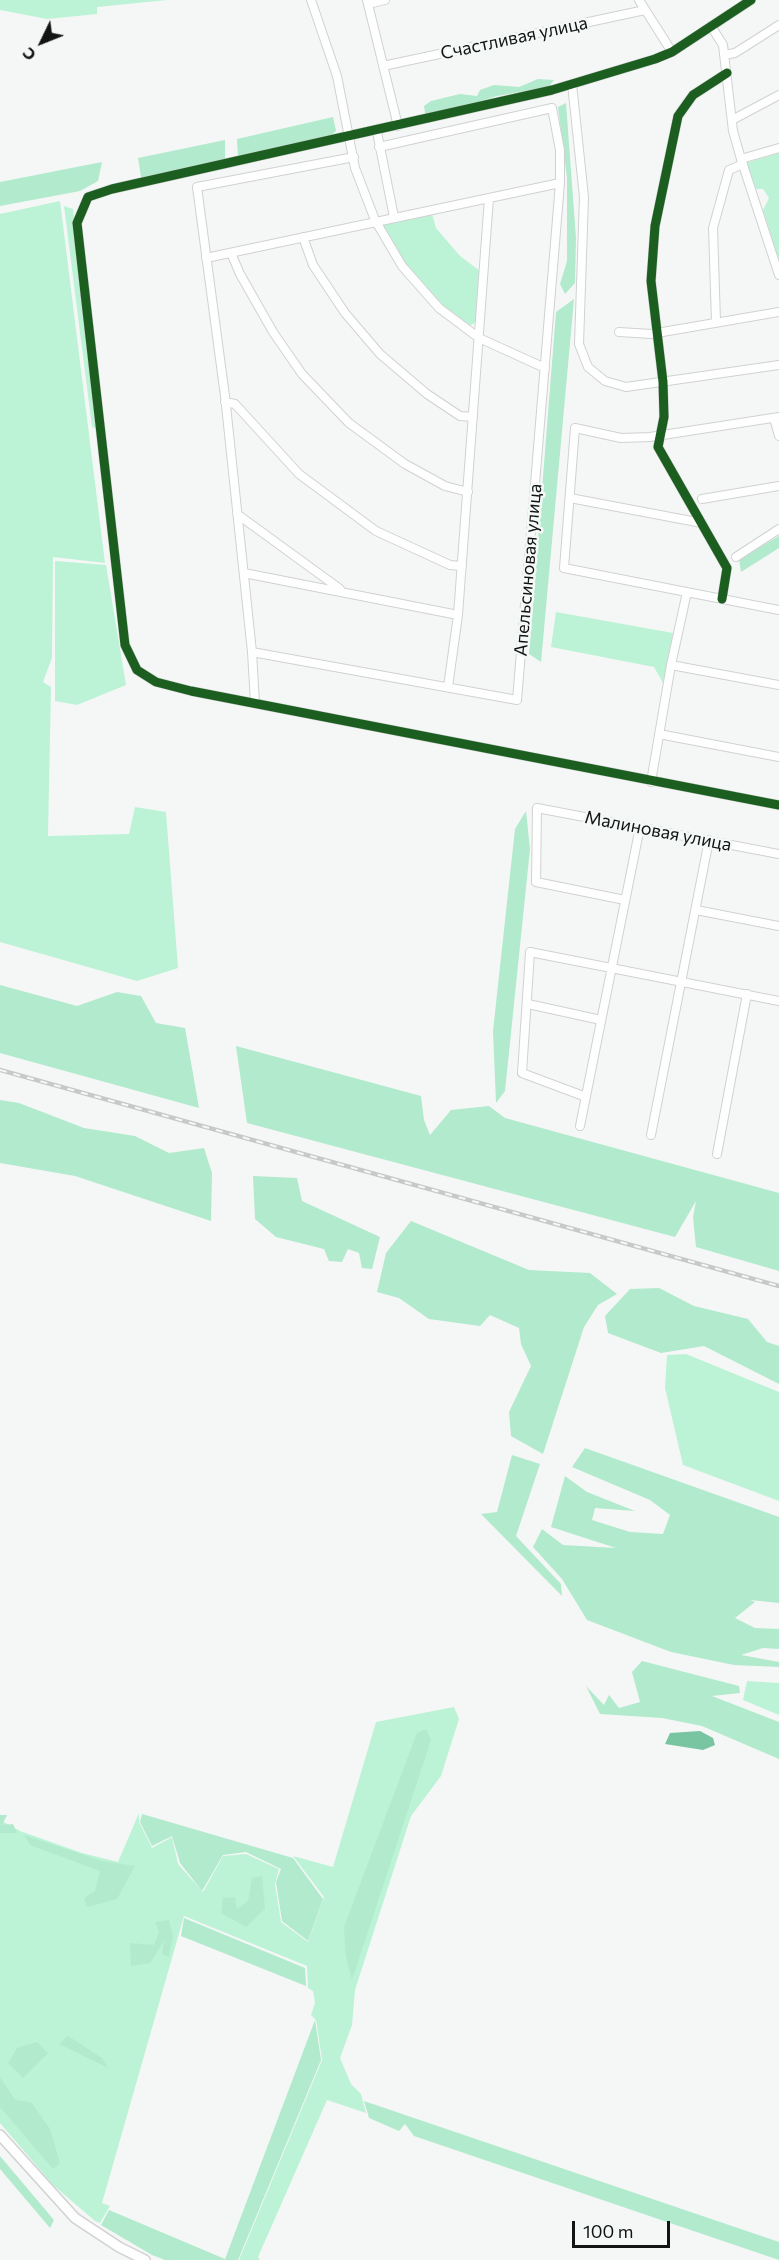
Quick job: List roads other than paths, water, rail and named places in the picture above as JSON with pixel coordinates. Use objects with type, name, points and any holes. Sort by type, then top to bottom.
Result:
[{"type":"main road","points":[[0,2135],[75,2218],[118,2247],[145,2260]]},
{"type":"street","points":[[311,0],[337,76],[355,168],[375,220],[402,266],[439,308],[479,338],[545,368]]},
{"type":"street","points":[[385,0],[368,2],[399,126]]},
{"type":"street","points":[[639,0],[672,52]]},
{"type":"street","points":[[751,0],[672,52],[572,84],[377,132],[349,135],[112,189],[88,198],[82,207],[78,223],[125,645],[137,670],[156,682],[255,703],[651,782],[779,805]]},
{"type":"street","name":"Счастливая улица","points":[[384,66],[645,10]]},
{"type":"street","points":[[724,55],[735,53],[779,25]]},
{"type":"street","points":[[711,26],[723,45],[732,120],[742,162],[779,275]]},
{"type":"street","points":[[723,599],[727,568],[658,447],[664,417],[663,382],[651,281],[655,226],[673,132],[683,105],[693,95],[727,73]]},
{"type":"street","points":[[572,84],[584,197],[579,344],[588,367],[605,381],[626,387],[779,365]]},
{"type":"street","points":[[732,120],[779,95]]},
{"type":"street","name":"Апельсиновая улица","points":[[252,652],[517,700],[560,183],[560,150],[552,108],[379,147]]},
{"type":"street","points":[[377,132],[394,217]]},
{"type":"street","points":[[716,322],[713,228],[729,170],[742,162],[779,148]]},
{"type":"street","points":[[255,703],[252,652],[225,402],[197,187],[354,157]]},
{"type":"street","points":[[206,258],[375,220],[560,183]]},
{"type":"street","points":[[448,687],[459,615],[489,198]]},
{"type":"street","points":[[303,237],[313,265],[345,313],[380,354],[427,394],[460,416],[473,417]]},
{"type":"street","points":[[231,253],[240,274],[273,332],[302,374],[349,423],[405,464],[445,486],[468,492]]},
{"type":"street","points":[[619,333],[657,332],[779,312]]},
{"type":"street","points":[[225,402],[235,404],[299,474],[376,531],[450,565],[462,566]]},
{"type":"street","points":[[778,609],[564,568],[575,428],[621,438],[659,435],[776,418],[779,436]]},
{"type":"street","points":[[702,499],[779,486]]},
{"type":"street","points":[[570,498],[702,523]]},
{"type":"street","points":[[237,514],[343,592]]},
{"type":"street","points":[[736,557],[779,529]]},
{"type":"street","points":[[244,573],[459,615]]},
{"type":"street","points":[[651,782],[671,664],[687,592]]},
{"type":"street","points":[[671,664],[779,685]]},
{"type":"street","points":[[658,734],[779,757]]},
{"type":"street","name":"Малиновая улица","points":[[625,900],[536,882],[537,808],[779,854]]},
{"type":"street","points":[[580,1126],[640,827]]},
{"type":"street","points":[[651,1135],[709,840]]},
{"type":"street","points":[[696,910],[779,926]]},
{"type":"street","points":[[586,1097],[522,1073],[530,952],[779,1001]]},
{"type":"street","points":[[717,1154],[747,994]]},
{"type":"street","points":[[528,1004],[601,1020]]},
{"type":"railway","points":[[0,1070],[779,1286]]}]
